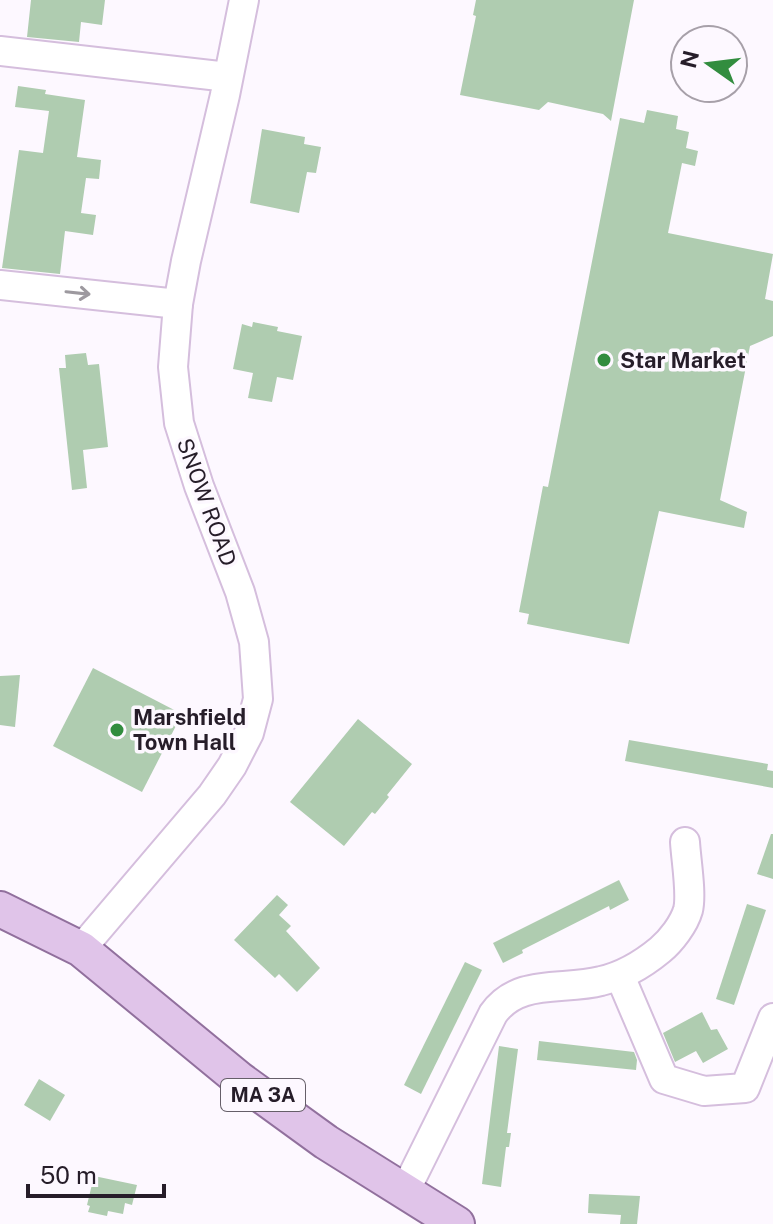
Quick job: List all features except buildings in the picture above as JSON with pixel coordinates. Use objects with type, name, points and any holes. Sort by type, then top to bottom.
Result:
[{"type":"main road","name":"MA 3A","points":[[0,909],[81,949],[239,1079],[326,1142],[457,1224]]},
{"type":"street","name":"SNOW ROAD","points":[[81,949],[212,795],[249,733],[258,699],[254,642],[240,592],[199,486],[179,423],[173,367],[178,304],[244,0]]},
{"type":"street","points":[[0,51],[228,77]]},
{"type":"street","points":[[0,285],[178,304]]},
{"type":"street","points":[[405,1191],[448,1101],[503,1000],[518,992],[598,982],[620,976],[647,961],[666,945],[689,908],[685,842]]},
{"type":"street","points":[[620,976],[664,1079],[704,1091],[745,1088],[773,1018]]},
{"type":"place","name":"Star Market","points":[[604,360]]},
{"type":"place","name":"Marshfield Town Hall","points":[[117,730]]}]
